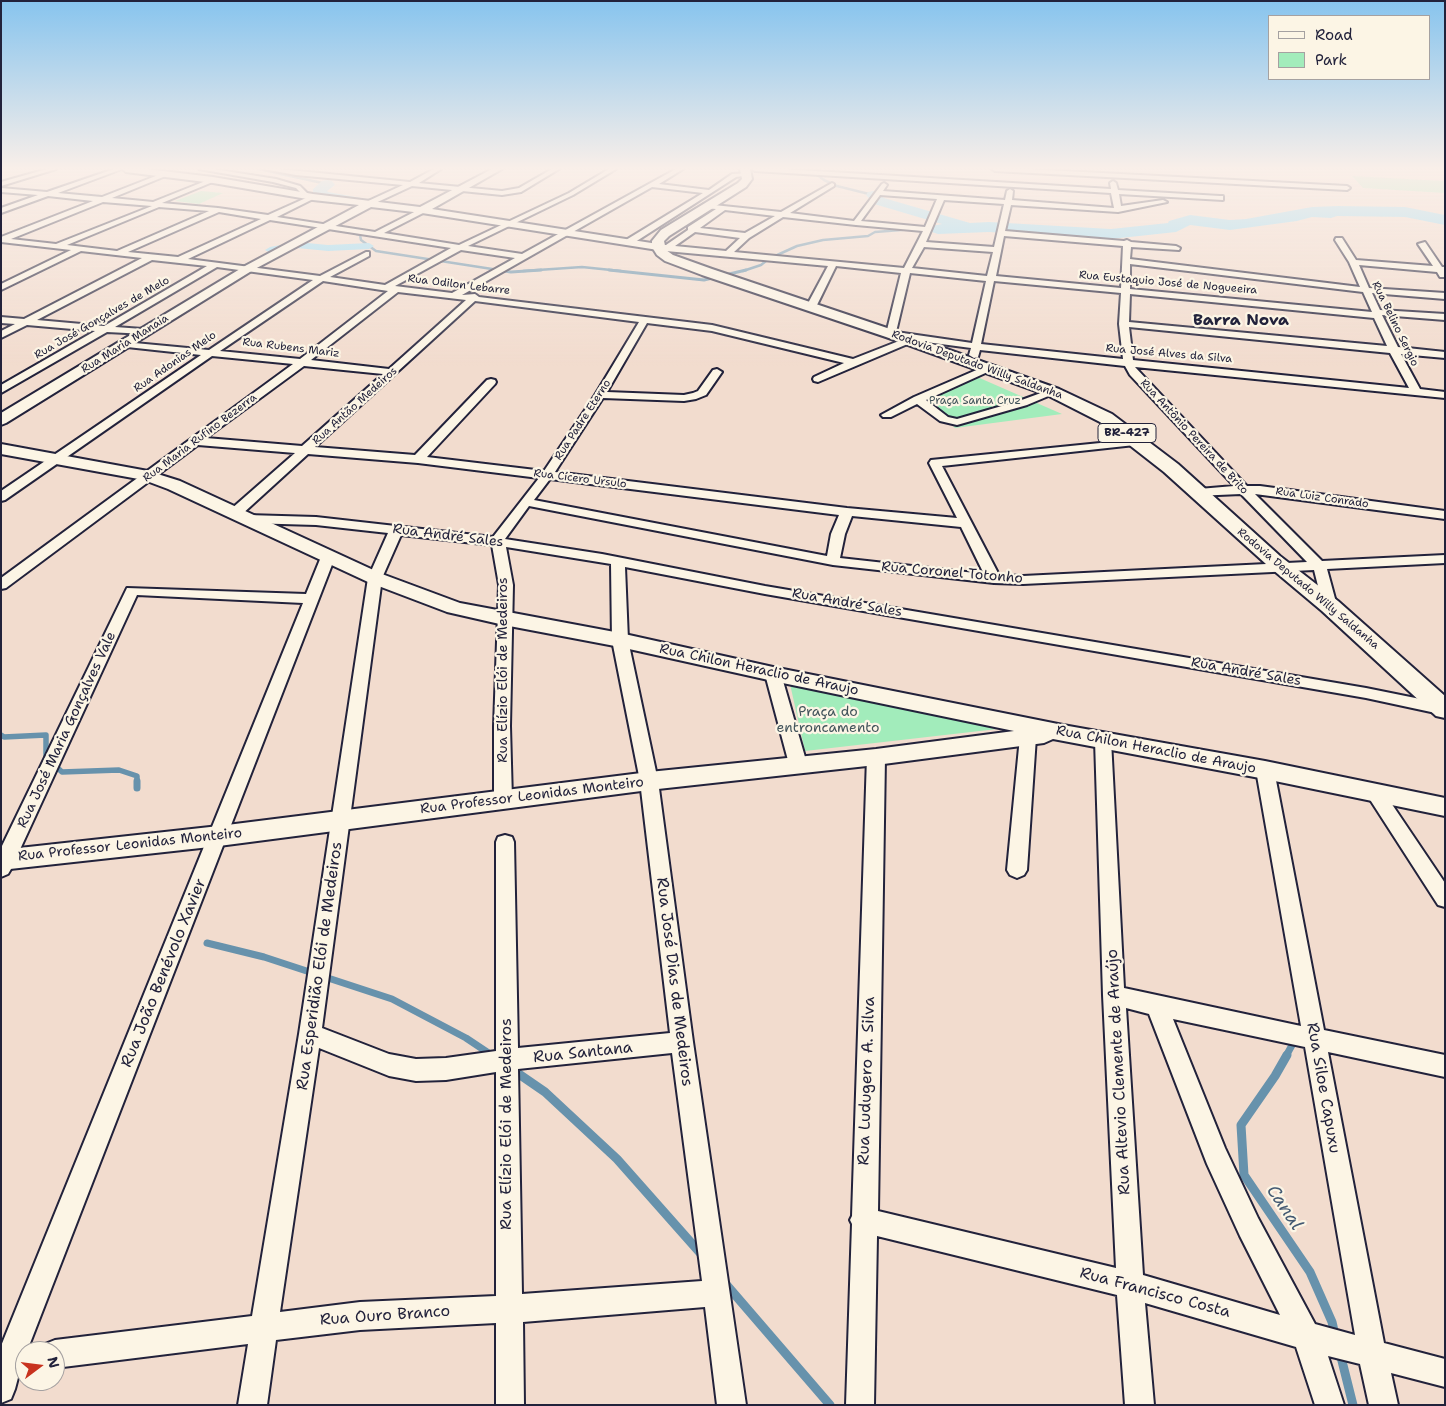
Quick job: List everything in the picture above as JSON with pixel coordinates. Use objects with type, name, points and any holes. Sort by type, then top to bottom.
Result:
[{"type":"main road","points":[[662,248],[658,241],[664,235]]},
{"type":"main road","name":"Rodovia Deputado Willy Saldanha","points":[[662,248],[669,258],[736,282],[899,337],[979,359],[1106,418],[1140,442],[1280,567],[1330,606],[1445,710]]},
{"type":"street","points":[[2,240],[16,235]]},
{"type":"street","points":[[57,247],[86,235]]},
{"type":"street","points":[[119,253],[161,235]]},
{"type":"street","points":[[179,260],[233,235]]},
{"type":"street","name":"Rua Maria Manaia","points":[[1,420],[249,268],[310,235]]},
{"type":"street","points":[[380,235],[523,256]]},
{"type":"street","name":"Rua Maria Rufino Bezerra","points":[[1,585],[301,363],[409,274],[486,235]]},
{"type":"street","points":[[455,295],[561,235]]},
{"type":"street","points":[[582,235],[662,248],[682,235]]},
{"type":"street","points":[[629,242],[641,235]]},
{"type":"street","points":[[735,235],[746,236]]},
{"type":"street","points":[[818,379],[899,337],[906,271],[924,235]]},
{"type":"street","points":[[887,415],[918,399],[979,359],[991,279],[1001,235]]},
{"type":"street","points":[[1066,235],[1176,248]]},
{"type":"street","points":[[727,254],[746,236]]},
{"type":"street","name":"Rua Odilon Lebarre","points":[[2,240],[249,268],[732,332],[854,362]]},
{"type":"street","name":"Rua Belino Sergio","points":[[1339,240],[1353,262],[1394,350],[1416,391]]},
{"type":"street","points":[[1,247],[13,242]]},
{"type":"street","points":[[1127,243],[1124,324],[1128,364]]},
{"type":"street","points":[[921,244],[997,250]]},
{"type":"street","points":[[1422,244],[1443,272]]},
{"type":"street","name":"Rua Eustaquio José de Nogueeira","points":[[662,248],[1125,291],[1445,318]]},
{"type":"street","points":[[1,287],[80,249]]},
{"type":"street","name":"Rua Adonias Melo","points":[[1,497],[320,278],[366,254]]},
{"type":"street","points":[[1,335],[151,257]]},
{"type":"street","points":[[1126,261],[1366,290],[1445,296]]},
{"type":"street","points":[[1353,262],[1443,272]]},
{"type":"street","points":[[811,307],[833,264]]},
{"type":"street","name":"Rua José Gonçalves de Melo","points":[[1,390],[214,265]]},
{"type":"street","name":"Rua Antão Medeiros","points":[[241,516],[308,449],[475,297]]},
{"type":"street","points":[[1,320],[143,332]]},
{"type":"street","name":"Rua Padre Eterno","points":[[498,541],[500,535],[548,475],[600,395],[645,320]]},
{"type":"street","points":[[1124,324],[1445,355]]},
{"type":"street","name":"Rua Rubens Mariz","points":[[126,344],[393,372]]},
{"type":"street","name":"Rua José Alves da Silva","points":[[979,359],[1128,364],[1445,395]]},
{"type":"street","name":"Rua Antônio Pereira de Brito","points":[[1128,364],[1134,373],[1242,489],[1318,565],[1323,573],[1330,606]]},
{"type":"street","points":[[600,395],[684,398],[696,396],[702,393],[717,372]]},
{"type":"street","points":[[418,459],[491,382]]},
{"type":"street","points":[[918,399],[944,419],[957,422],[1023,403],[1053,392]]},
{"type":"street","name":"Rua Cícero Ursulo","points":[[196,441],[418,459],[847,512],[964,523]]},
{"type":"street","points":[[994,579],[935,463],[1140,442]]},
{"type":"street","name":"Rua André Sales","points":[[1,449],[148,476],[202,496],[241,516],[316,521],[498,541],[618,561],[765,590],[1095,645],[1366,693],[1445,710]]},
{"type":"street","name":"Rua Luiz Conrado","points":[[1199,493],[1242,489],[1279,491],[1445,515]]},
{"type":"street","name":"Rua Coronel Totonho","points":[[526,502],[833,561],[994,579],[1023,580],[1318,565],[1442,562]]},
{"type":"street","points":[[833,561],[838,534],[847,512]]},
{"type":"street","name":"Rua Chilon Heraclio de Araujo","points":[[241,516],[375,578],[454,608],[504,620],[620,640],[773,674],[1063,733],[1265,770],[1445,807]]},
{"type":"street","name":"Rua Esperidião Elói de Medeiros","points":[[252,1405],[342,819],[375,578],[396,530]]},
{"type":"street","name":"Rua Elízio Elói de Medeiros","points":[[498,541],[506,585],[502,717],[504,800]]},
{"type":"street","name":"Rua João Benévolo Xavier","points":[[1,1389],[328,557]]},
{"type":"street","name":"Rua José Dias de Medeiros","points":[[618,561],[620,640],[649,781],[716,1293],[736,1400]]},
{"type":"street","name":"Rua José Maria Gonçalves Vale","points":[[3,862],[132,591],[311,598]]},
{"type":"street","points":[[773,674],[798,764]]},
{"type":"street","name":"Rua Professor Leonidas Monteiro","points":[[3,862],[649,781],[1063,733]]},
{"type":"street","points":[[1017,870],[1028,738]]},
{"type":"street","name":"Rua Altevio Clemente de Araújo","points":[[1103,740],[1114,995],[1130,1285],[1140,1405]]},
{"type":"street","name":"Rua Ludugero A. Silva","points":[[860,1405],[863,1220],[876,756]]},
{"type":"street","name":"Rua Siloe Capuxu","points":[[1265,770],[1372,1354],[1384,1405]]},
{"type":"street","points":[[1375,793],[1445,899]]},
{"type":"street","name":"Rua Elízio Elói de Medeiros","points":[[505,842],[510,1405]]},
{"type":"street","points":[[1114,995],[1157,1006],[1314,1037],[1445,1066]]},
{"type":"street","points":[[1157,1006],[1216,1155],[1249,1227],[1306,1336],[1322,1377],[1330,1405]]},
{"type":"street","name":"Rua Santana","points":[[310,1034],[389,1065],[416,1070],[446,1069],[506,1060],[682,1042]]},
{"type":"street","name":"Rua Francisco Costa","points":[[863,1220],[1130,1285],[1306,1336],[1445,1373]]},
{"type":"street","name":"Rua Ouro Branco","points":[[65,1353],[263,1327],[395,1314],[509,1309],[716,1293]]},
{"type":"green space","name":"Praça Santa Cruz","points":[[975,376],[1062,414],[955,428],[923,396]]},
{"type":"green space","name":"Praça do entroncamento","points":[[790,684],[1006,728],[805,751]]},
{"type":"waterway","points":[[359,235],[361,240],[376,251],[505,271]]},
{"type":"waterway","points":[[775,256],[797,246],[823,240],[870,235]]},
{"type":"waterway","points":[[270,250],[297,245],[328,248],[369,246]]},
{"type":"waterway","points":[[746,270],[761,265],[766,261]]},
{"type":"waterway","points":[[523,271],[582,267],[621,271]]},
{"type":"waterway","points":[[497,270],[511,272],[541,270]]},
{"type":"waterway","points":[[609,270],[704,280],[746,270]]},
{"type":"waterway","points":[[1,735],[4,737],[46,735],[46,757],[62,772],[119,770],[137,776],[137,788]]},
{"type":"waterway","points":[[207,943],[264,957],[392,999],[466,1038],[493,1056],[491,1055]]},
{"type":"waterway","name":"Canal","points":[[1286,1056],[1296,1038]]},
{"type":"waterway","name":"Canal","points":[[1287,1055],[1275,1076],[1241,1125],[1244,1175],[1310,1272],[1332,1322],[1335,1335]]},
{"type":"waterway","points":[[513,1070],[545,1092],[617,1159],[702,1255]]},
{"type":"waterway","points":[[724,1282],[830,1405]]},
{"type":"waterway","name":"Canal","points":[[1340,1353],[1353,1405]]},
{"type":"district","name":"Barra Nova","points":[[1241,321]]}]
